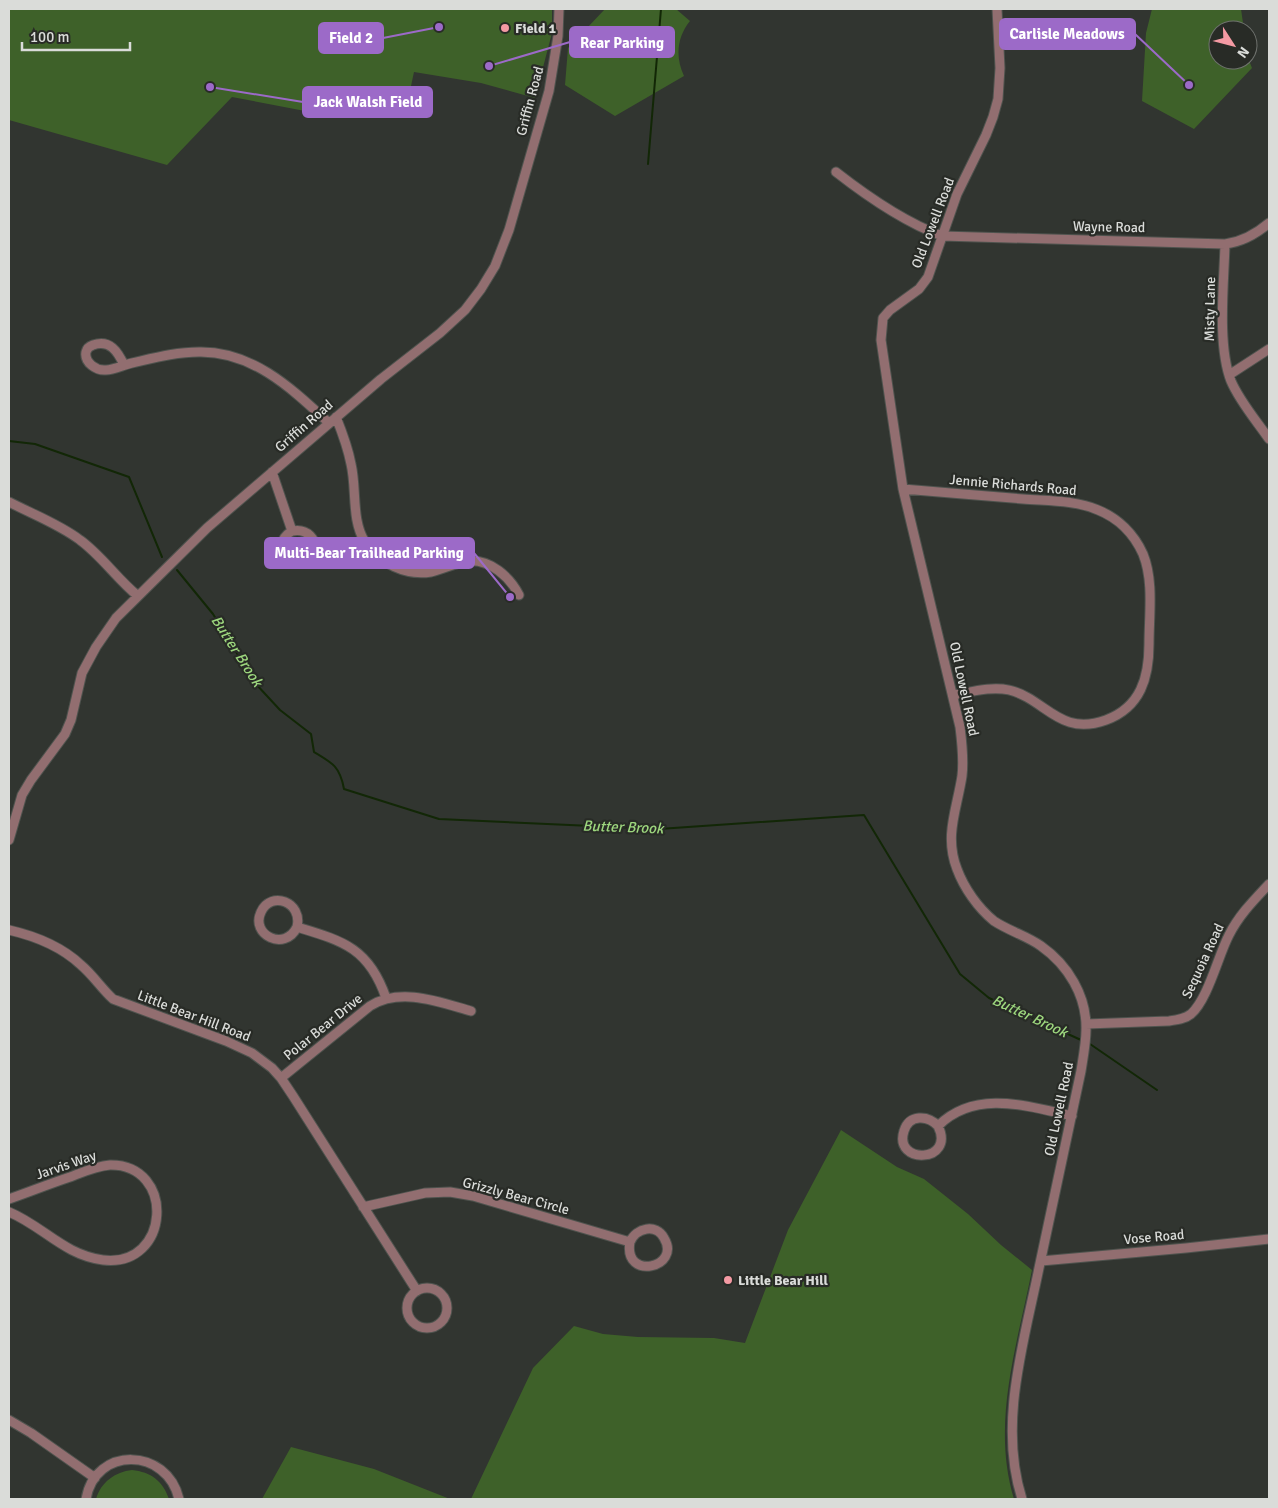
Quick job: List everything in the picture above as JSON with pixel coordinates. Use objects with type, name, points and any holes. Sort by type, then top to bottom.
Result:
[{"type":"street","name":"Griffin Road","points":[[9,840],[22,795],[65,734],[71,720],[79,683],[88,661],[116,618],[207,528],[465,310],[495,266],[509,230],[549,91],[558,36],[559,9]]},
{"type":"street","name":"Old Lowell Road","points":[[997,9],[1000,51],[998,99],[986,135],[957,194],[928,276],[919,289],[890,310],[883,318],[881,326],[885,371],[903,489],[960,727],[963,752],[960,791],[950,837],[952,855],[967,889],[981,909],[995,921],[1040,946],[1056,958],[1070,975],[1081,996],[1086,1024],[1081,1071],[1021,1349],[1014,1400],[1013,1458],[1016,1479],[1022,1499]]},
{"type":"street","name":"Wayne Road","points":[[836,172],[920,228],[942,236],[1225,244],[1247,238],[1269,223]]},
{"type":"street","name":"Misty Lane","points":[[1225,244],[1223,338],[1225,362],[1243,402],[1269,439]]},
{"type":"street","points":[[1229,374],[1269,349]]},
{"type":"street","points":[[124,365],[187,352],[216,352],[236,357],[268,372],[333,420],[351,464],[358,524],[364,541],[378,557],[396,568],[418,572],[430,572],[468,561],[478,562],[500,572],[510,581],[519,595]]},
{"type":"street","points":[[272,472],[292,531]]},
{"type":"street","name":"Jennie Richards Road","points":[[903,489],[1062,502],[1096,509],[1116,520],[1132,535],[1143,555],[1146,565],[1149,586],[1149,664],[1147,675],[1139,694],[1124,710],[1101,721],[1074,723],[1054,716],[1021,695],[1007,690],[992,689],[953,695]]},
{"type":"street","points":[[9,502],[80,540],[109,567],[119,580],[138,596]]},
{"type":"street","name":"Sequoia Road","points":[[1086,1024],[1170,1021],[1182,1019],[1190,1015],[1201,1001],[1235,924],[1269,884]]},
{"type":"street","points":[[275,901],[283,901],[290,904],[296,911],[297,927],[289,936],[282,939],[266,936],[261,929],[260,913],[268,904],[275,901]]},
{"type":"street","points":[[297,927],[340,942],[357,952],[376,974],[386,998]]},
{"type":"street","name":"Little Bear Hill Road","points":[[9,930],[43,940],[60,948],[82,966],[102,990],[113,999],[240,1047],[263,1060],[281,1078],[417,1291]]},
{"type":"street","name":"Polar Bear Drive","points":[[281,1078],[370,1006],[386,998],[399,996],[428,1000],[472,1011]]},
{"type":"street","points":[[938,1126],[947,1117],[956,1112],[987,1104],[1012,1103],[1072,1116]]},
{"type":"street","points":[[921,1118],[928,1118],[938,1126],[941,1132],[940,1144],[933,1153],[922,1156],[916,1155],[906,1147],[903,1134],[909,1123],[921,1118]]},
{"type":"street","name":"Jarvis Way","points":[[9,1199],[95,1168],[114,1165],[133,1171],[148,1184],[157,1202],[158,1215],[155,1228],[145,1245],[129,1256],[109,1260],[86,1256],[70,1250],[28,1222],[9,1212]]},
{"type":"street","name":"Grizzly Bear Circle","points":[[363,1207],[425,1193],[450,1192],[473,1196],[630,1242]]},
{"type":"street","points":[[648,1229],[656,1231],[662,1235],[666,1242],[666,1254],[662,1261],[656,1265],[648,1267],[640,1265],[634,1261],[630,1254],[630,1242],[640,1231],[648,1229]]},
{"type":"street","name":"Vose Road","points":[[1041,1261],[1269,1239]]},
{"type":"street","points":[[429,1288],[435,1290],[444,1298],[447,1310],[442,1322],[437,1326],[424,1328],[412,1321],[409,1315],[408,1302],[417,1291],[429,1288]]},
{"type":"street","points":[[9,1420],[95,1478]]},
{"type":"street","points":[[86,1499],[89,1487],[95,1478],[109,1466],[117,1462],[136,1460],[145,1461],[162,1469],[174,1483],[180,1499]]},
{"type":"green space","points":[[9,9],[552,9],[552,33],[535,98],[481,83],[414,72],[405,114],[376,108],[305,111],[232,97],[167,165],[9,120]]},
{"type":"green space","points":[[605,9],[676,9],[690,21],[682,34],[679,47],[679,62],[684,76],[615,116],[565,85],[568,48]]},
{"type":"green space","points":[[1152,9],[1241,9],[1243,20],[1208,20],[1208,70],[1250,70],[1194,129],[1142,101],[1146,33]]},
{"type":"green space","points":[[841,1130],[897,1167],[924,1179],[968,1214],[1001,1245],[1032,1270],[1014,1356],[1006,1413],[1005,1442],[1014,1499],[471,1499],[533,1368],[574,1326],[603,1334],[638,1337],[714,1338],[745,1343],[788,1230]]},
{"type":"green space","points":[[291,1447],[374,1469],[450,1499],[262,1499]]},
{"type":"green space","points":[[132,1470],[155,1478],[160,1482],[169,1499],[96,1499],[105,1483],[120,1473]]},
{"type":"waterway","points":[[648,164],[661,9]]},
{"type":"waterway","name":"Butter Brook","points":[[9,441],[35,444],[129,477],[162,557]]},
{"type":"waterway","name":"Butter Brook","points":[[177,570],[213,614],[255,683],[280,710],[311,734],[314,752],[335,766],[344,789],[439,819],[659,829],[864,815],[960,974],[989,998],[1081,1040]]},
{"type":"waterway","name":"Butter Brook","points":[[1090,1044],[1157,1090]]},
{"type":"place","name":"Field 2","points":[[439,27]]},
{"type":"place","name":"Field 1","points":[[505,28]]},
{"type":"place","name":"Rear Parking","points":[[489,66]]},
{"type":"place","name":"Carlisle Meadows","points":[[1189,85]]},
{"type":"place","name":"Jack Walsh Field","points":[[210,87]]},
{"type":"place","name":"Multi-Bear Trailhead Parking","points":[[510,597]]},
{"type":"place","name":"Little Bear Hill","points":[[728,1280]]}]
